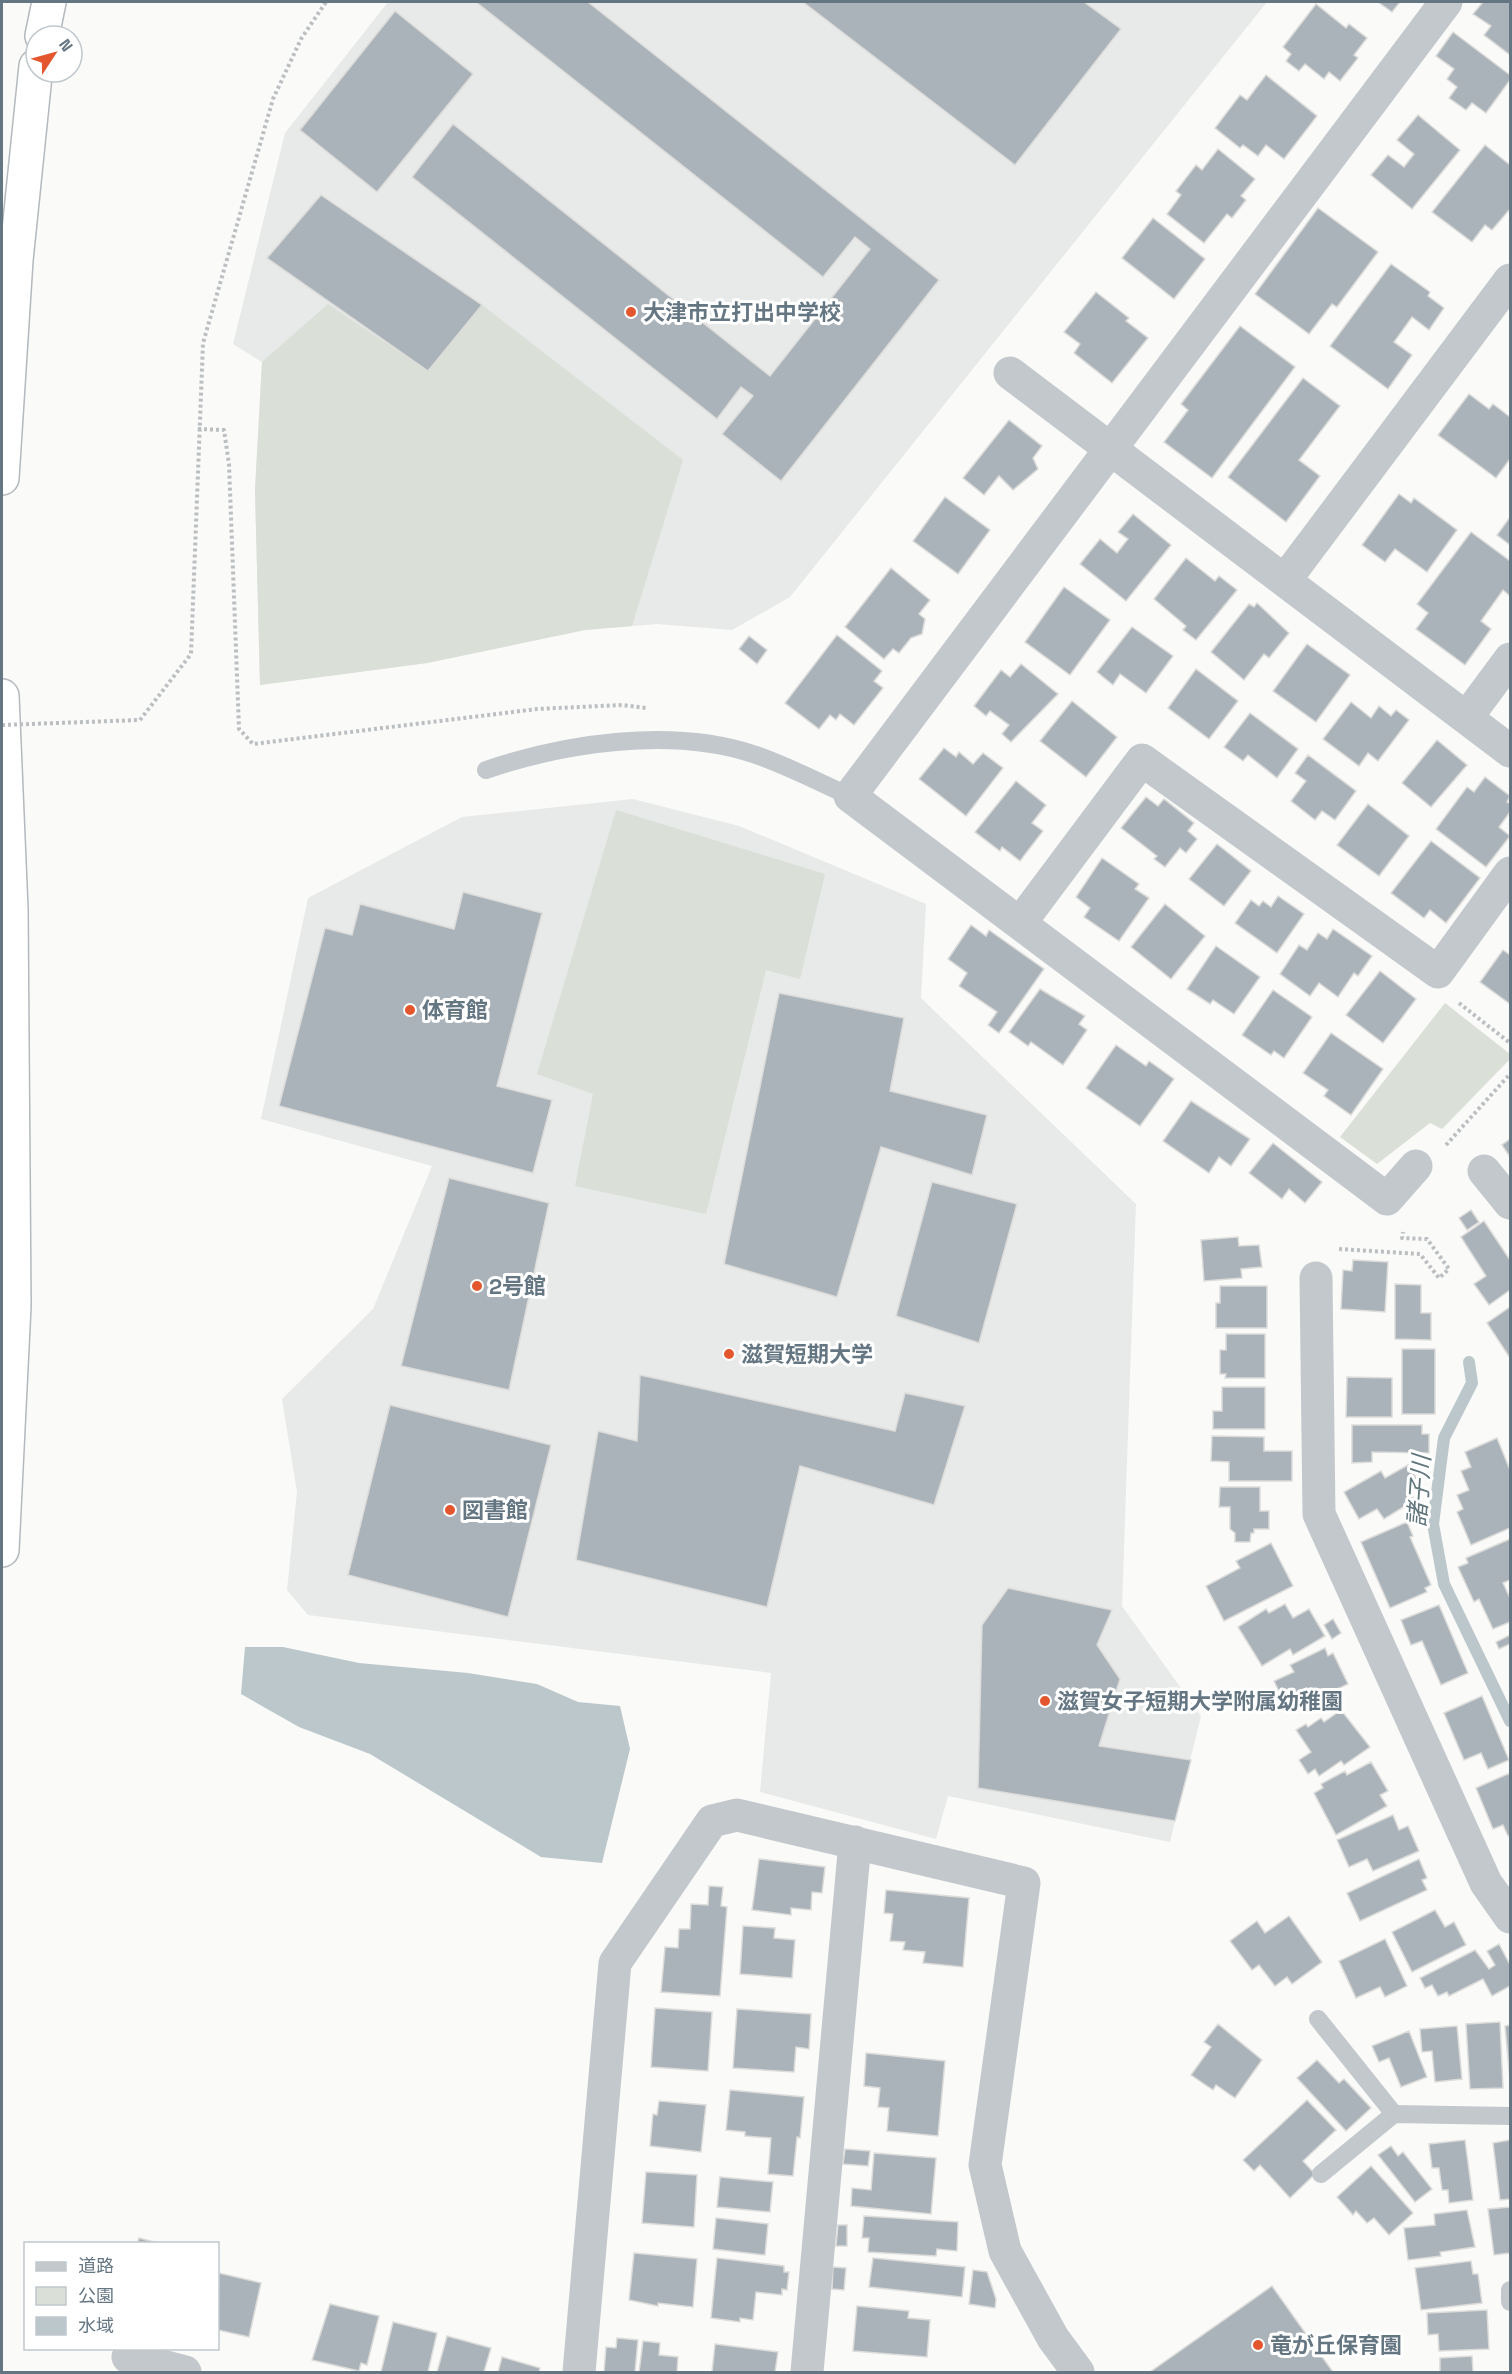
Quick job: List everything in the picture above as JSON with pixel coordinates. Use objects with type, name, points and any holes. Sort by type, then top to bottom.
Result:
[{"type":"highway","points":[[44,24],[49,2]]},
{"type":"highway","points":[[2,478],[16,260],[34,84]]},
{"type":"highway","points":[[2,696],[11,909],[14,1306],[2,1550]]},
{"type":"street","points":[[1416,1166],[1387,1199],[1021,922],[850,796],[1446,2]]},
{"type":"street","points":[[1284,580],[1510,280]]},
{"type":"street","points":[[1010,373],[1510,751]]},
{"type":"street","points":[[1467,717],[1510,659]]},
{"type":"street","points":[[1021,922],[1142,759],[1438,972],[1510,873]]},
{"type":"street","points":[[1484,1171],[1510,1203]]},
{"type":"street","points":[[1316,1278],[1319,1514],[1486,1883],[1510,1917]]},
{"type":"street","points":[[579,2373],[615,1963],[712,1821],[737,1815],[1024,1882],[986,2165],[1005,2252],[1053,2338],[1078,2373]]},
{"type":"street","points":[[807,2373],[855,1842]]},
{"type":"street","points":[[128,2356],[185,2373]]},
{"type":"lane","points":[[486,770],[586,744],[700,742],[752,754],[850,796]]},
{"type":"lane","points":[[1318,2019],[1394,2114]]},
{"type":"lane","points":[[1321,2174],[1394,2114],[1510,2116]]},
{"type":"lane","points":[[1510,2290],[1510,2302]]},
{"type":"path","points":[[2,725],[140,720],[191,654],[203,343],[273,99],[301,39],[326,2]]},
{"type":"path","points":[[198,429],[224,430],[229,464],[239,729],[253,744],[537,709],[622,705],[652,709]]},
{"type":"path","points":[[1438,972],[1443,991],[1510,1043]]},
{"type":"path","points":[[1444,1147],[1510,1074]]},
{"type":"path","points":[[1329,1248],[1420,1254],[1439,1278],[1449,1269],[1427,1239],[1402,1238]]},
{"type":"shaded area","name":"大津市立打出中学校","points":[[388,2],[1267,2],[790,597],[732,630],[657,624],[585,630],[427,663],[260,685],[255,490],[262,362],[233,344],[285,133]]},
{"type":"shaded area","name":"滋賀短期大学","points":[[633,799],[739,826],[926,904],[921,998],[1136,1204],[1122,1606],[1201,1716],[1170,1842],[948,1796],[936,1839],[760,1792],[771,1673],[308,1615],[287,1590],[297,1492],[282,1399],[373,1309],[432,1166],[261,1119],[308,898],[462,817]]},
{"type":"green space","points":[[328,304],[428,371],[482,305],[683,460],[632,626],[585,630],[427,663],[260,685],[255,490],[262,362]]},
{"type":"green space","points":[[616,810],[825,874],[800,979],[766,970],[706,1214],[575,1186],[593,1094],[537,1074]]},
{"type":"green space","points":[[1445,1003],[1510,1054],[1510,1059],[1442,1129],[1430,1123],[1377,1164],[1340,1137]]},
{"type":"water","points":[[245,1647],[283,1647],[359,1663],[468,1673],[537,1684],[578,1702],[620,1706],[630,1749],[602,1863],[541,1857],[370,1754],[299,1727],[241,1694]]},
{"type":"building","points":[[476,2],[588,2],[939,280],[781,481],[722,434],[753,396],[741,387],[717,419],[412,177],[453,124],[770,376],[870,249],[855,237],[823,277]]},
{"type":"building","points":[[803,2],[1084,2],[1121,29],[1015,165]]},
{"type":"building","points":[[1378,2],[1400,2],[1392,12]]},
{"type":"building","points":[[1483,2],[1510,2],[1510,55],[1484,35],[1491,26],[1473,14]]},
{"type":"building","points":[[1316,4],[1346,28],[1349,24],[1367,38],[1354,55],[1358,58],[1340,81],[1329,72],[1324,79],[1305,64],[1299,71],[1286,61],[1291,54],[1283,47]]},
{"type":"building","points":[[395,11],[473,74],[377,192],[300,130]]},
{"type":"building","points":[[1453,32],[1510,75],[1510,80],[1486,113],[1472,103],[1466,110],[1449,98],[1457,87],[1447,79],[1454,69],[1436,56]]},
{"type":"building","points":[[1266,75],[1317,116],[1284,159],[1266,145],[1258,156],[1243,145],[1240,148],[1215,128],[1240,95],[1247,100]]},
{"type":"building","points":[[1418,115],[1460,150],[1412,209],[1371,175],[1388,155],[1404,167],[1414,154],[1397,140]]},
{"type":"building","points":[[1485,145],[1510,165],[1510,209],[1492,230],[1485,225],[1472,242],[1432,212]]},
{"type":"building","points":[[1218,149],[1255,179],[1241,196],[1246,200],[1232,218],[1227,214],[1204,243],[1167,214],[1181,195],[1176,191],[1196,165],[1202,170]]},
{"type":"building","points":[[321,195],[482,305],[428,371],[267,258]]},
{"type":"building","points":[[1318,208],[1378,252],[1337,307],[1332,304],[1309,334],[1255,294]]},
{"type":"building","points":[[1153,218],[1205,259],[1174,299],[1122,258]]},
{"type":"building","points":[[1391,264],[1430,292],[1428,296],[1444,308],[1429,330],[1412,317],[1394,342],[1412,355],[1388,389],[1330,346]]},
{"type":"building","points":[[1096,292],[1129,318],[1126,321],[1148,338],[1112,383],[1074,353],[1080,344],[1064,332]]},
{"type":"building","points":[[1240,326],[1295,367],[1212,478],[1164,442],[1188,410],[1181,404]]},
{"type":"building","points":[[1303,378],[1340,406],[1299,460],[1320,476],[1286,522],[1228,477]]},
{"type":"building","points":[[1469,394],[1489,409],[1493,404],[1510,417],[1510,459],[1496,478],[1438,435]]},
{"type":"building","points":[[1009,420],[1042,446],[1033,458],[1038,469],[1013,490],[999,476],[984,495],[963,478]]},
{"type":"building","points":[[1399,494],[1411,503],[1414,498],[1457,530],[1427,572],[1395,549],[1385,562],[1362,545]]},
{"type":"building","points":[[945,497],[990,530],[958,574],[913,541]]},
{"type":"building","points":[[1133,514],[1171,545],[1126,601],[1080,564],[1100,539],[1117,553],[1128,539],[1118,532]]},
{"type":"building","points":[[1510,517],[1510,545],[1497,535]]},
{"type":"building","points":[[1471,532],[1510,561],[1510,596],[1503,590],[1481,621],[1491,629],[1465,665],[1416,629],[1428,613],[1417,604]]},
{"type":"building","points":[[1186,558],[1215,581],[1219,576],[1237,590],[1196,640],[1183,630],[1186,626],[1154,599]]},
{"type":"building","points":[[891,568],[930,600],[919,614],[925,619],[922,634],[911,638],[899,653],[893,649],[884,659],[845,627]]},
{"type":"building","points":[[1064,587],[1110,620],[1070,675],[1025,642]]},
{"type":"building","points":[[1257,603],[1289,633],[1269,658],[1264,654],[1244,680],[1211,652],[1249,604],[1254,607]]},
{"type":"building","points":[[1132,627],[1173,656],[1146,693],[1120,674],[1113,685],[1097,672]]},
{"type":"building","points":[[837,635],[882,671],[874,681],[883,688],[854,725],[840,714],[836,720],[830,715],[819,729],[785,703]]},
{"type":"building","points":[[749,636],[767,650],[757,664],[739,649]]},
{"type":"building","points":[[1307,644],[1350,675],[1316,722],[1273,691]]},
{"type":"building","points":[[1021,664],[1058,694],[1011,742],[1002,734],[1009,725],[990,711],[986,716],[974,706],[1001,670],[1010,677]]},
{"type":"building","points":[[1196,669],[1238,701],[1209,739],[1168,708]]},
{"type":"building","points":[[1072,701],[1117,737],[1086,777],[1040,741]]},
{"type":"building","points":[[1351,702],[1371,718],[1379,706],[1391,716],[1396,710],[1409,720],[1378,761],[1368,753],[1359,766],[1323,739]]},
{"type":"building","points":[[1250,713],[1298,749],[1277,778],[1248,755],[1243,761],[1224,747]]},
{"type":"building","points":[[1437,740],[1467,765],[1431,807],[1402,783]]},
{"type":"building","points":[[944,748],[956,757],[959,752],[973,764],[983,753],[1003,768],[966,816],[919,779]]},
{"type":"building","points":[[1308,755],[1356,791],[1335,820],[1322,811],[1315,820],[1291,801],[1306,781],[1295,773]]},
{"type":"building","points":[[1485,777],[1510,796],[1507,802],[1510,804],[1510,812],[1499,827],[1510,836],[1486,867],[1436,829],[1467,787],[1474,792]]},
{"type":"building","points":[[1016,781],[1046,805],[1032,823],[1043,831],[1020,861],[1002,847],[1000,851],[975,832]]},
{"type":"building","points":[[1146,797],[1158,806],[1164,799],[1194,823],[1188,831],[1197,839],[1186,853],[1180,848],[1165,867],[1154,859],[1157,856],[1121,828]]},
{"type":"building","points":[[1368,804],[1409,836],[1379,876],[1337,845]]},
{"type":"building","points":[[1431,841],[1480,878],[1446,923],[1430,910],[1424,918],[1391,893]]},
{"type":"building","points":[[1217,844],[1251,871],[1224,906],[1189,879]]},
{"type":"building","points":[[1102,858],[1139,884],[1135,889],[1149,898],[1119,941],[1084,917],[1090,908],[1076,897]]},
{"type":"building","name":"体育館","points":[[463,892],[542,913],[497,1086],[552,1100],[533,1173],[279,1106],[325,928],[352,935],[360,904],[454,929]]},
{"type":"building","points":[[1278,896],[1304,914],[1277,953],[1235,923],[1251,900],[1259,906],[1263,901],[1271,907]]},
{"type":"building","points":[[1165,904],[1205,936],[1171,979],[1131,947]]},
{"type":"building","points":[[971,925],[986,936],[989,930],[1044,969],[999,1033],[988,1025],[997,1012],[959,986],[967,973],[948,959]]},
{"type":"building","points":[[1333,929],[1372,956],[1358,976],[1354,973],[1338,997],[1319,983],[1310,996],[1280,974],[1299,945],[1307,950],[1318,933],[1327,939]]},
{"type":"building","points":[[1216,946],[1260,977],[1234,1014],[1213,1000],[1210,1004],[1187,989]]},
{"type":"building","points":[[1503,950],[1510,955],[1510,1004],[1480,982]]},
{"type":"building","points":[[1380,971],[1416,999],[1383,1043],[1346,1015]]},
{"type":"building","points":[[1040,989],[1085,1016],[1079,1024],[1087,1030],[1063,1065],[1031,1042],[1028,1046],[1009,1032]]},
{"type":"building","points":[[1273,990],[1312,1017],[1284,1058],[1274,1051],[1271,1055],[1242,1035]]},
{"type":"building","points":[[779,993],[904,1018],[890,1091],[987,1115],[972,1175],[881,1147],[837,1297],[724,1264]]},
{"type":"building","points":[[1331,1033],[1383,1069],[1351,1115],[1324,1096],[1328,1090],[1303,1073]]},
{"type":"building","points":[[1116,1045],[1146,1066],[1149,1061],[1174,1079],[1140,1126],[1086,1088]]},
{"type":"building","points":[[1191,1101],[1250,1139],[1231,1166],[1219,1157],[1209,1173],[1163,1141]]},
{"type":"building","points":[[1510,1139],[1510,1157],[1502,1145]]},
{"type":"building","points":[[1273,1143],[1322,1182],[1305,1203],[1289,1189],[1282,1199],[1249,1173]]},
{"type":"building","points":[[449,1178],[549,1203],[509,1390],[401,1366]]},
{"type":"building","points":[[932,1182],[1017,1204],[979,1343],[896,1316]]},
{"type":"building","points":[[1471,1210],[1479,1222],[1467,1230],[1459,1218]]},
{"type":"building","points":[[1484,1221],[1510,1260],[1510,1290],[1489,1305],[1474,1284],[1486,1276],[1461,1237]]},
{"type":"building","points":[[1238,1237],[1239,1246],[1259,1245],[1262,1267],[1241,1269],[1242,1278],[1204,1281],[1201,1240]]},
{"type":"building","points":[[1353,1260],[1388,1262],[1385,1312],[1341,1309],[1343,1270],[1352,1271]]},
{"type":"building","points":[[1395,1284],[1421,1285],[1421,1313],[1431,1313],[1431,1340],[1395,1339]]},
{"type":"building","points":[[1220,1286],[1267,1286],[1267,1328],[1216,1328],[1216,1303],[1220,1303]]},
{"type":"building","points":[[1510,1307],[1510,1358],[1487,1323]]},
{"type":"building","points":[[1226,1334],[1265,1334],[1265,1378],[1225,1378],[1226,1374],[1220,1374],[1220,1350],[1226,1350]]},
{"type":"building","points":[[1402,1349],[1435,1349],[1435,1414],[1402,1414]]},
{"type":"building","points":[[640,1375],[895,1431],[905,1393],[965,1406],[934,1505],[800,1466],[767,1607],[576,1560],[598,1431],[637,1441]]},
{"type":"building","points":[[1347,1377],[1392,1378],[1392,1417],[1346,1417]]},
{"type":"building","points":[[1222,1387],[1265,1387],[1265,1429],[1213,1429],[1213,1411],[1222,1411]]},
{"type":"building","name":"図書館","points":[[390,1405],[551,1445],[508,1617],[348,1575]]},
{"type":"building","points":[[1352,1425],[1422,1425],[1422,1434],[1429,1434],[1429,1453],[1372,1452],[1372,1462],[1352,1463]]},
{"type":"building","points":[[1212,1436],[1264,1437],[1264,1451],[1292,1451],[1292,1481],[1229,1481],[1229,1462],[1211,1461]]},
{"type":"building","points":[[1497,1438],[1510,1470],[1510,1528],[1471,1545],[1457,1512],[1463,1509],[1457,1495],[1469,1490],[1461,1471],[1471,1467],[1465,1452]]},
{"type":"building","points":[[1408,1465],[1418,1480],[1407,1487],[1415,1500],[1384,1519],[1377,1509],[1359,1519],[1344,1492],[1381,1471],[1385,1478]]},
{"type":"building","points":[[1220,1487],[1260,1487],[1260,1511],[1269,1511],[1269,1529],[1254,1529],[1250,1542],[1235,1542],[1235,1533],[1230,1529],[1230,1507],[1219,1507]]},
{"type":"building","points":[[1407,1522],[1413,1536],[1410,1537],[1431,1585],[1425,1588],[1427,1592],[1390,1608],[1361,1542]]},
{"type":"building","points":[[1510,1539],[1510,1580],[1503,1583],[1510,1598],[1510,1622],[1493,1629],[1479,1599],[1474,1602],[1458,1567],[1468,1563],[1466,1558]]},
{"type":"building","points":[[1271,1543],[1293,1586],[1224,1621],[1206,1586],[1240,1568],[1236,1561]]},
{"type":"building","points":[[1008,1588],[1112,1610],[1097,1645],[1120,1679],[1099,1746],[1191,1760],[1175,1821],[978,1788],[982,1625]]},
{"type":"building","points":[[1285,1604],[1293,1618],[1309,1609],[1325,1636],[1293,1655],[1290,1649],[1262,1666],[1238,1627],[1266,1609],[1269,1613]]},
{"type":"building","points":[[1439,1605],[1468,1673],[1441,1685],[1422,1641],[1411,1645],[1401,1620]]},
{"type":"building","points":[[1333,1619],[1341,1633],[1332,1639],[1324,1625]]},
{"type":"building","points":[[1510,1635],[1510,1644],[1499,1649],[1496,1642]]},
{"type":"building","points":[[1325,1648],[1328,1656],[1333,1653],[1348,1684],[1289,1712],[1274,1681],[1294,1672],[1290,1665]]},
{"type":"building","points":[[1482,1696],[1509,1760],[1488,1769],[1481,1753],[1464,1760],[1444,1713]]},
{"type":"building","points":[[1341,1710],[1370,1747],[1344,1765],[1341,1761],[1319,1776],[1315,1769],[1308,1774],[1299,1760],[1311,1752],[1296,1730],[1306,1724],[1308,1727],[1321,1718],[1324,1722]]},
{"type":"building","points":[[1371,1762],[1388,1791],[1380,1795],[1387,1806],[1336,1835],[1314,1793],[1323,1788],[1321,1784],[1345,1771],[1347,1775]]},
{"type":"building","points":[[1510,1773],[1510,1835],[1508,1836],[1503,1825],[1493,1829],[1476,1788]]},
{"type":"building","points":[[1393,1815],[1399,1830],[1408,1826],[1419,1851],[1373,1871],[1367,1859],[1349,1867],[1337,1840]]},
{"type":"building","points":[[759,1859],[825,1867],[822,1893],[812,1892],[811,1910],[791,1908],[791,1915],[752,1910]]},
{"type":"building","points":[[1419,1859],[1427,1878],[1422,1880],[1427,1890],[1360,1921],[1347,1893]]},
{"type":"building","points":[[709,1886],[723,1887],[721,1906],[727,1907],[720,1996],[661,1992],[665,1947],[678,1948],[679,1929],[690,1929],[691,1904],[708,1905]]},
{"type":"building","points":[[886,1890],[969,1898],[963,1967],[923,1963],[925,1952],[903,1950],[905,1942],[890,1941],[893,1914],[884,1913]]},
{"type":"building","points":[[1435,1910],[1445,1927],[1454,1922],[1466,1945],[1412,1972],[1392,1932]]},
{"type":"building","points":[[1289,1916],[1322,1962],[1292,1984],[1287,1977],[1275,1986],[1259,1965],[1252,1970],[1230,1941],[1257,1921],[1265,1933]]},
{"type":"building","points":[[743,1926],[775,1928],[774,1938],[795,1940],[792,1978],[740,1974]]},
{"type":"building","points":[[1385,1939],[1407,1986],[1385,1997],[1380,1987],[1356,1998],[1339,1961]]},
{"type":"building","points":[[1499,1944],[1510,1965],[1510,1986],[1492,1996],[1483,1979],[1449,1996],[1447,1992],[1438,1996],[1432,1985],[1425,1988],[1420,1978],[1475,1950],[1489,1969],[1495,1965],[1487,1951]]},
{"type":"building","points":[[655,2008],[712,2012],[708,2071],[651,2067]]},
{"type":"building","points":[[737,2009],[811,2014],[809,2049],[796,2047],[794,2072],[733,2068]]},
{"type":"building","points":[[1500,2022],[1503,2088],[1470,2089],[1466,2024]]},
{"type":"building","points":[[1218,2024],[1262,2060],[1235,2098],[1216,2085],[1213,2090],[1191,2075],[1211,2047],[1204,2042]]},
{"type":"building","points":[[1510,2025],[1510,2080],[1505,2026]]},
{"type":"building","points":[[1457,2026],[1462,2079],[1435,2082],[1432,2051],[1422,2052],[1420,2029]]},
{"type":"building","points":[[1409,2031],[1427,2077],[1401,2087],[1389,2058],[1379,2062],[1372,2046]]},
{"type":"building","points":[[866,2053],[945,2061],[938,2136],[887,2131],[889,2108],[878,2107],[880,2088],[864,2086]]},
{"type":"building","points":[[1317,2060],[1339,2083],[1344,2079],[1371,2108],[1346,2131],[1297,2078]]},
{"type":"building","points":[[730,2090],[804,2097],[793,2176],[768,2174],[771,2138],[745,2136],[745,2132],[726,2130]]},
{"type":"building","points":[[1307,2100],[1336,2130],[1303,2161],[1315,2174],[1290,2198],[1260,2165],[1254,2171],[1243,2160]]},
{"type":"building","points":[[659,2101],[706,2105],[701,2152],[650,2146],[653,2114],[657,2115]]},
{"type":"building","points":[[1465,2140],[1473,2200],[1449,2203],[1448,2190],[1442,2190],[1439,2168],[1432,2168],[1429,2144]]},
{"type":"building","points":[[1510,2140],[1510,2199],[1500,2200],[1493,2143]]},
{"type":"building","points":[[1391,2146],[1398,2156],[1403,2152],[1432,2189],[1415,2202],[1378,2155]]},
{"type":"building","points":[[845,2149],[870,2151],[868,2166],[843,2164]]},
{"type":"building","points":[[874,2153],[936,2158],[931,2214],[851,2206],[852,2188],[871,2190]]},
{"type":"building","points":[[1371,2166],[1413,2213],[1389,2235],[1374,2218],[1367,2223],[1356,2211],[1353,2215],[1337,2197]]},
{"type":"building","points":[[646,2172],[697,2175],[694,2227],[642,2223]]},
{"type":"building","points":[[720,2177],[773,2182],[770,2212],[717,2207]]},
{"type":"building","points":[[1510,2207],[1510,2253],[1494,2255],[1488,2209]]},
{"type":"building","points":[[1467,2210],[1475,2247],[1440,2252],[1441,2256],[1408,2260],[1404,2228],[1435,2225],[1434,2214]]},
{"type":"building","points":[[864,2216],[958,2222],[957,2251],[937,2249],[936,2256],[868,2252],[869,2238],[862,2238]]},
{"type":"building","points":[[716,2218],[768,2224],[765,2255],[713,2249]]},
{"type":"building","points":[[838,2225],[847,2225],[847,2246],[836,2246]]},
{"type":"building","points":[[139,2238],[154,2242],[138,2242]]},
{"type":"building","points":[[634,2253],[697,2259],[693,2307],[658,2303],[658,2306],[629,2300]]},
{"type":"building","points":[[717,2258],[784,2266],[784,2272],[789,2272],[787,2290],[782,2289],[782,2295],[756,2292],[753,2320],[740,2318],[740,2322],[711,2318]]},
{"type":"building","points":[[873,2258],[965,2267],[962,2297],[869,2287]]},
{"type":"building","points":[[1471,2261],[1473,2274],[1478,2274],[1482,2303],[1421,2310],[1415,2268]]},
{"type":"building","points":[[833,2267],[846,2268],[844,2290],[832,2289]]},
{"type":"building","points":[[973,2270],[987,2272],[996,2299],[995,2308],[969,2304]]},
{"type":"building","points":[[219,2273],[261,2283],[249,2337],[219,2330]]},
{"type":"building","points":[[1272,2286],[1333,2372],[1150,2372]]},
{"type":"building","points":[[330,2304],[379,2316],[367,2365],[361,2363],[359,2371],[312,2360]]},
{"type":"building","points":[[857,2306],[909,2311],[908,2318],[930,2320],[927,2357],[853,2351]]},
{"type":"building","points":[[1487,2310],[1489,2349],[1439,2351],[1438,2334],[1428,2335],[1427,2313]]},
{"type":"building","points":[[393,2322],[437,2333],[428,2372],[381,2372]]},
{"type":"building","points":[[447,2336],[491,2348],[484,2372],[437,2372]]},
{"type":"building","points":[[617,2338],[638,2340],[635,2372],[604,2372],[606,2347],[616,2348]]},
{"type":"building","points":[[643,2341],[660,2343],[659,2355],[678,2357],[677,2372],[639,2372]]},
{"type":"building","points":[[715,2344],[778,2352],[775,2372],[712,2372]]},
{"type":"building","points":[[1472,2356],[1473,2372],[1440,2372],[1440,2358]]},
{"type":"building","points":[[502,2357],[540,2368],[539,2372],[498,2372]]},
{"type":"waterway","name":"諸子川","points":[[1469,1362],[1472,1383],[1444,1438],[1433,1524],[1444,1584],[1510,1721]]},
{"type":"place","name":"大津市立打出中学校","points":[[631,312]]},
{"type":"place","name":"体育館","points":[[410,1010]]},
{"type":"place","name":"2号館","points":[[477,1286]]},
{"type":"place","name":"滋賀短期大学","points":[[729,1354]]},
{"type":"place","name":"図書館","points":[[450,1510]]},
{"type":"place","name":"滋賀女子短期大学附属幼稚園","points":[[1045,1701]]},
{"type":"place","name":"竜が丘保育園","points":[[1258,2345]]}]
